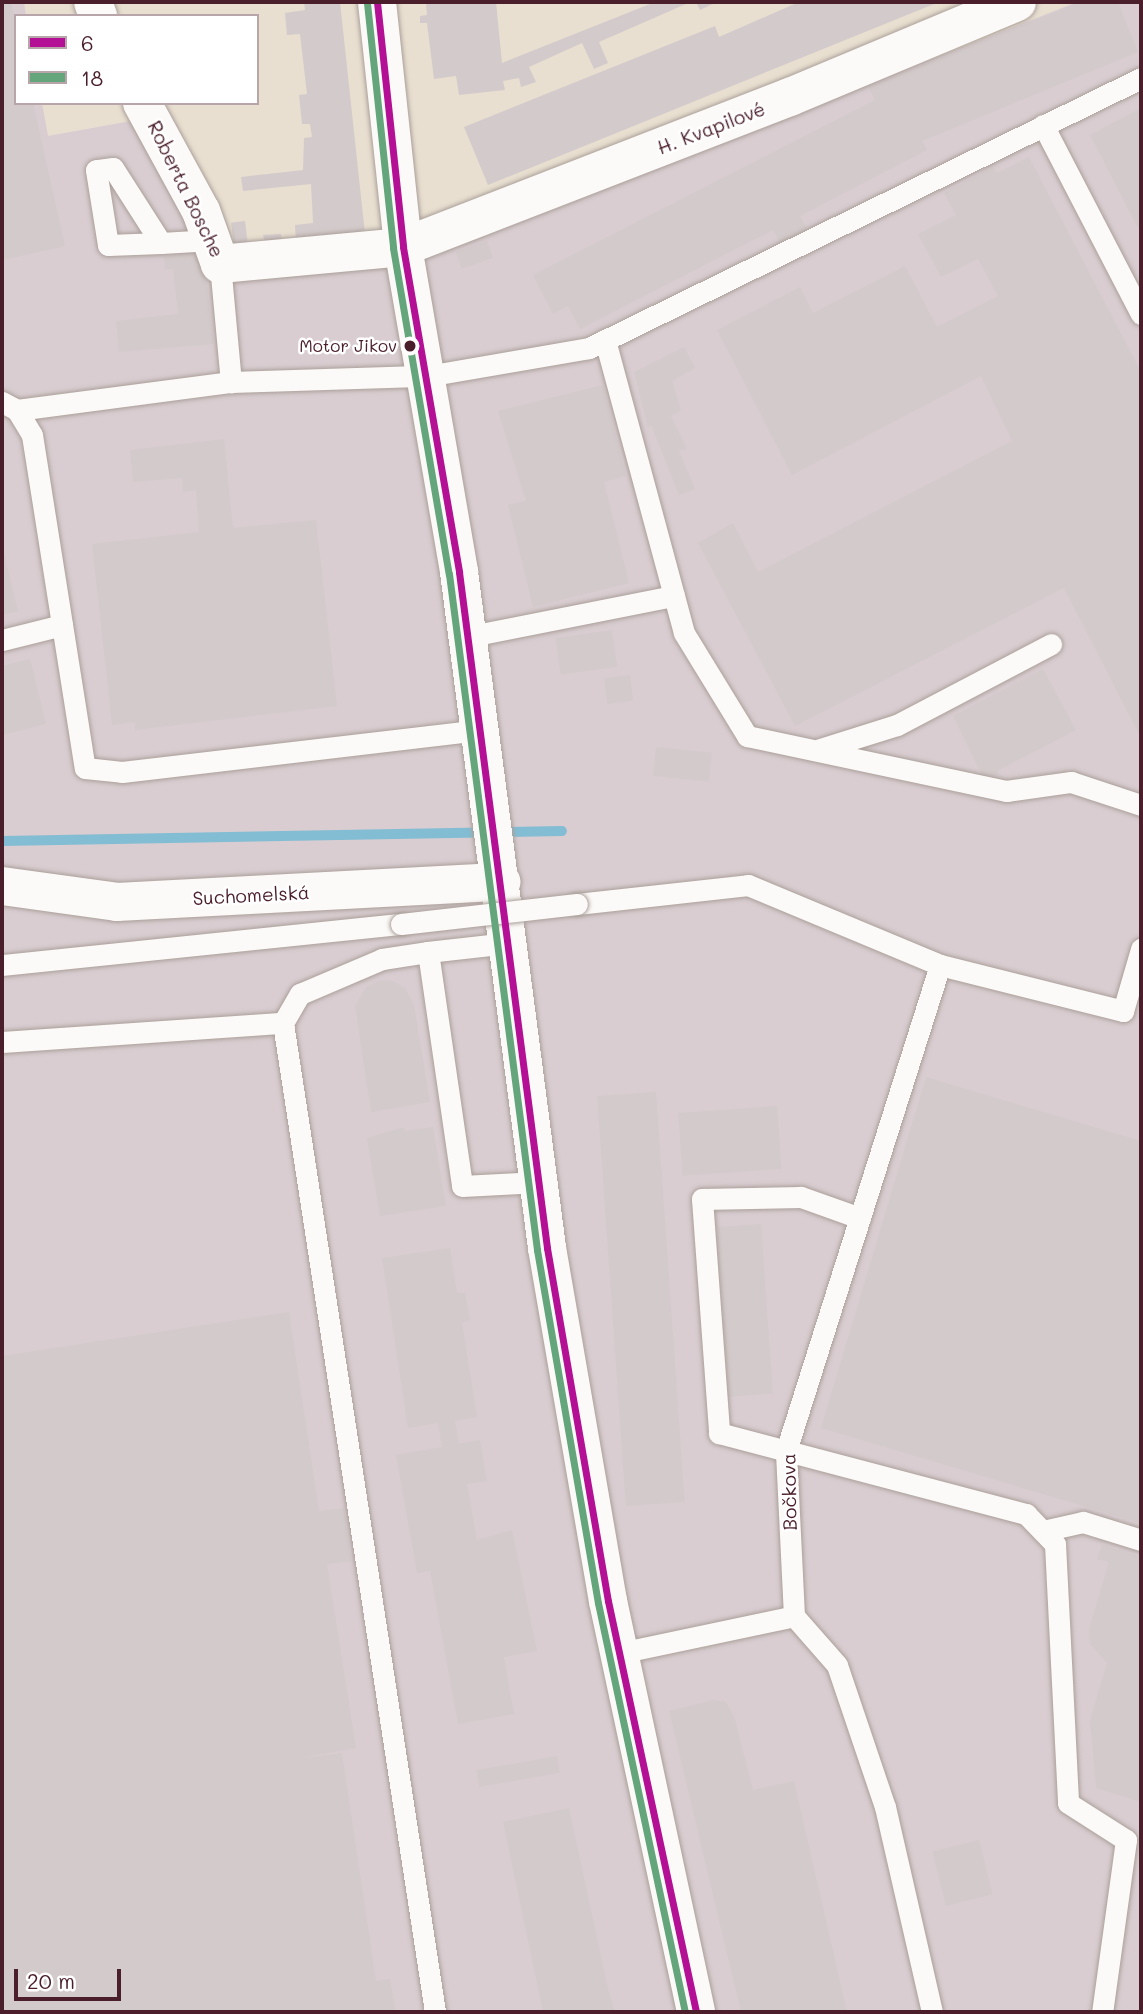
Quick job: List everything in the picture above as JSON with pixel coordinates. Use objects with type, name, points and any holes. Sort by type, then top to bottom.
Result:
[{"type":"street","points":[[377,2],[403,247],[427,376],[466,637],[539,1182],[619,1653],[696,2012]]},
{"type":"street","name":"H. Kvapilové","points":[[403,247],[790,97],[1017,2]]},
{"type":"street","name":"Roberta Bosche","points":[[143,105],[201,211],[216,252],[403,247]]},
{"type":"street","name":"Suchomelská","points":[[2,886],[117,902],[500,882]]},
{"type":"lane","points":[[9,406],[231,382],[427,376],[589,348],[1141,78]]},
{"type":"lane","points":[[1043,125],[1141,314]]},
{"type":"lane","points":[[161,243],[216,252],[231,382]]},
{"type":"lane","points":[[605,340],[684,633],[747,736],[1006,791],[1072,782],[1141,805]]},
{"type":"lane","points":[[9,406],[32,435],[85,768],[122,772],[477,730]]},
{"type":"lane","points":[[466,637],[674,596]]},
{"type":"lane","points":[[2,640],[62,625]]},
{"type":"lane","points":[[815,751],[897,724],[1051,644]]},
{"type":"lane","points":[[2,965],[748,885],[940,965],[1123,1011],[1141,949]]},
{"type":"lane","points":[[435,2012],[283,1023],[300,994],[382,960],[508,943]]},
{"type":"lane","points":[[428,952],[462,1186],[539,1182]]},
{"type":"lane","name":"Bočkova","points":[[794,1616],[786,1451],[940,965]]},
{"type":"lane","points":[[2,1042],[283,1023]]},
{"type":"lane","points":[[860,1218],[801,1197],[702,1199],[719,1433],[1026,1514],[1055,1544],[1068,1803],[1134,1842],[1102,2012]]},
{"type":"lane","points":[[1043,1531],[1083,1522],[1141,1540]]},
{"type":"lane","points":[[619,1653],[794,1616],[837,1665],[885,1807],[932,2012]]},
{"type":"shaded area","points":[[2,2],[24,2],[26,14],[14,14],[14,105],[42,105],[48,136],[142,119],[214,273],[445,250],[1077,2],[1141,2],[1141,2012],[2,2012]]},
{"type":"building","points":[[2,2],[11,2],[14,15],[14,105],[33,105],[65,246],[2,260]]},
{"type":"building","points":[[304,2],[340,2],[365,234],[296,241],[295,225],[313,223],[311,184],[243,191],[241,177],[303,170],[304,138],[312,137],[310,124],[302,124],[299,95],[307,94],[300,34],[287,35],[285,13],[305,10]]},
{"type":"building","points":[[426,2],[496,2],[502,63],[655,2],[717,2],[700,10],[697,4],[686,4],[599,42],[608,63],[594,69],[582,43],[529,67],[536,82],[521,87],[519,78],[503,81],[505,90],[459,95],[456,76],[434,79],[427,23],[420,23],[420,16],[427,15]]},
{"type":"building","points":[[799,2],[939,2],[488,185],[464,127],[715,26],[719,37]]},
{"type":"building","points":[[1080,2],[1118,2],[1138,52],[922,141],[927,150],[800,216],[808,231],[781,245],[773,230],[580,329],[568,306],[553,314],[533,275],[875,100],[868,87]]},
{"type":"building","points":[[1141,108],[1141,234],[1090,135]]},
{"type":"building","points":[[1029,157],[1141,372],[1141,738],[1064,588],[795,726],[698,543],[733,523],[758,572],[1012,441],[981,376],[792,475],[717,330],[800,287],[813,313],[905,266],[937,327],[998,296],[978,259],[941,277],[918,234],[956,215],[944,193],[993,167],[997,173]]},
{"type":"building","points":[[245,221],[248,246],[234,248],[231,223]]},
{"type":"building","points":[[281,234],[282,242],[265,244],[263,235]]},
{"type":"building","points":[[487,241],[493,258],[462,269],[456,252]]},
{"type":"building","points":[[203,250],[214,344],[119,352],[116,321],[178,314],[173,269],[165,269],[164,257]]},
{"type":"building","points":[[684,347],[695,368],[672,381],[681,411],[671,416],[687,449],[679,451],[695,489],[679,495],[651,425],[648,428],[634,372]]},
{"type":"building","points":[[603,385],[626,476],[604,482],[629,583],[533,607],[508,505],[526,501],[498,411]]},
{"type":"building","points":[[224,439],[233,528],[316,520],[337,706],[135,730],[135,722],[112,725],[92,544],[199,532],[196,490],[183,492],[182,478],[133,482],[130,450]]},
{"type":"building","points":[[2,545],[18,611],[2,615]]},
{"type":"building","points":[[612,630],[617,667],[561,675],[556,638]]},
{"type":"building","points":[[30,659],[46,724],[2,735],[2,666]]},
{"type":"building","points":[[1043,669],[1076,730],[997,771],[999,775],[983,777],[953,716]]},
{"type":"building","points":[[630,675],[633,701],[607,704],[604,678]]},
{"type":"building","points":[[656,747],[712,753],[709,782],[653,776]]},
{"type":"building","points":[[380,980],[393,981],[405,988],[414,1005],[430,1102],[371,1112],[355,1006],[366,987]]},
{"type":"building","points":[[926,1077],[1141,1141],[1141,1523],[821,1428]]},
{"type":"building","points":[[656,1092],[685,1502],[626,1506],[597,1096]]},
{"type":"building","points":[[777,1106],[781,1169],[683,1176],[678,1113]]},
{"type":"building","points":[[404,1127],[405,1131],[433,1127],[446,1206],[380,1216],[367,1138]]},
{"type":"building","points":[[761,1224],[773,1394],[729,1397],[717,1227]]},
{"type":"building","points":[[450,1248],[457,1293],[465,1293],[470,1320],[462,1322],[477,1417],[455,1421],[459,1444],[480,1440],[487,1481],[467,1484],[477,1540],[512,1530],[537,1651],[504,1657],[514,1714],[458,1724],[430,1571],[417,1573],[396,1455],[442,1447],[438,1423],[408,1428],[382,1258]]},
{"type":"building","points":[[289,1312],[319,1511],[344,1508],[351,1561],[327,1564],[356,1748],[300,1758],[342,1753],[376,1981],[390,1979],[396,2012],[2,2012],[2,1356]]},
{"type":"building","points":[[1102,1545],[1141,1557],[1141,1802],[1096,1788],[1090,1720],[1107,1663],[1090,1644],[1089,1629],[1109,1562],[1097,1559]]},
{"type":"building","points":[[713,1700],[726,1702],[734,1716],[753,1790],[794,1781],[847,2012],[741,2012],[669,1711]]},
{"type":"building","points":[[557,1756],[560,1773],[479,1787],[476,1770]]},
{"type":"building","points":[[569,1808],[615,2012],[543,2012],[503,1822]]},
{"type":"building","points":[[979,1840],[993,1894],[946,1906],[932,1852]]},
{"type":"waterway","points":[[2,841],[562,831]]},
{"type":"transit line","name":"6","points":[[377,2],[403,247],[459,572],[547,1248],[608,1601],[696,2012]]},
{"type":"transit line","name":"18","points":[[367,3],[393,248],[449,574],[537,1250],[598,1603],[685,2012]]},
{"type":"place","name":"Motor Jikov","points":[[410,346]]}]
